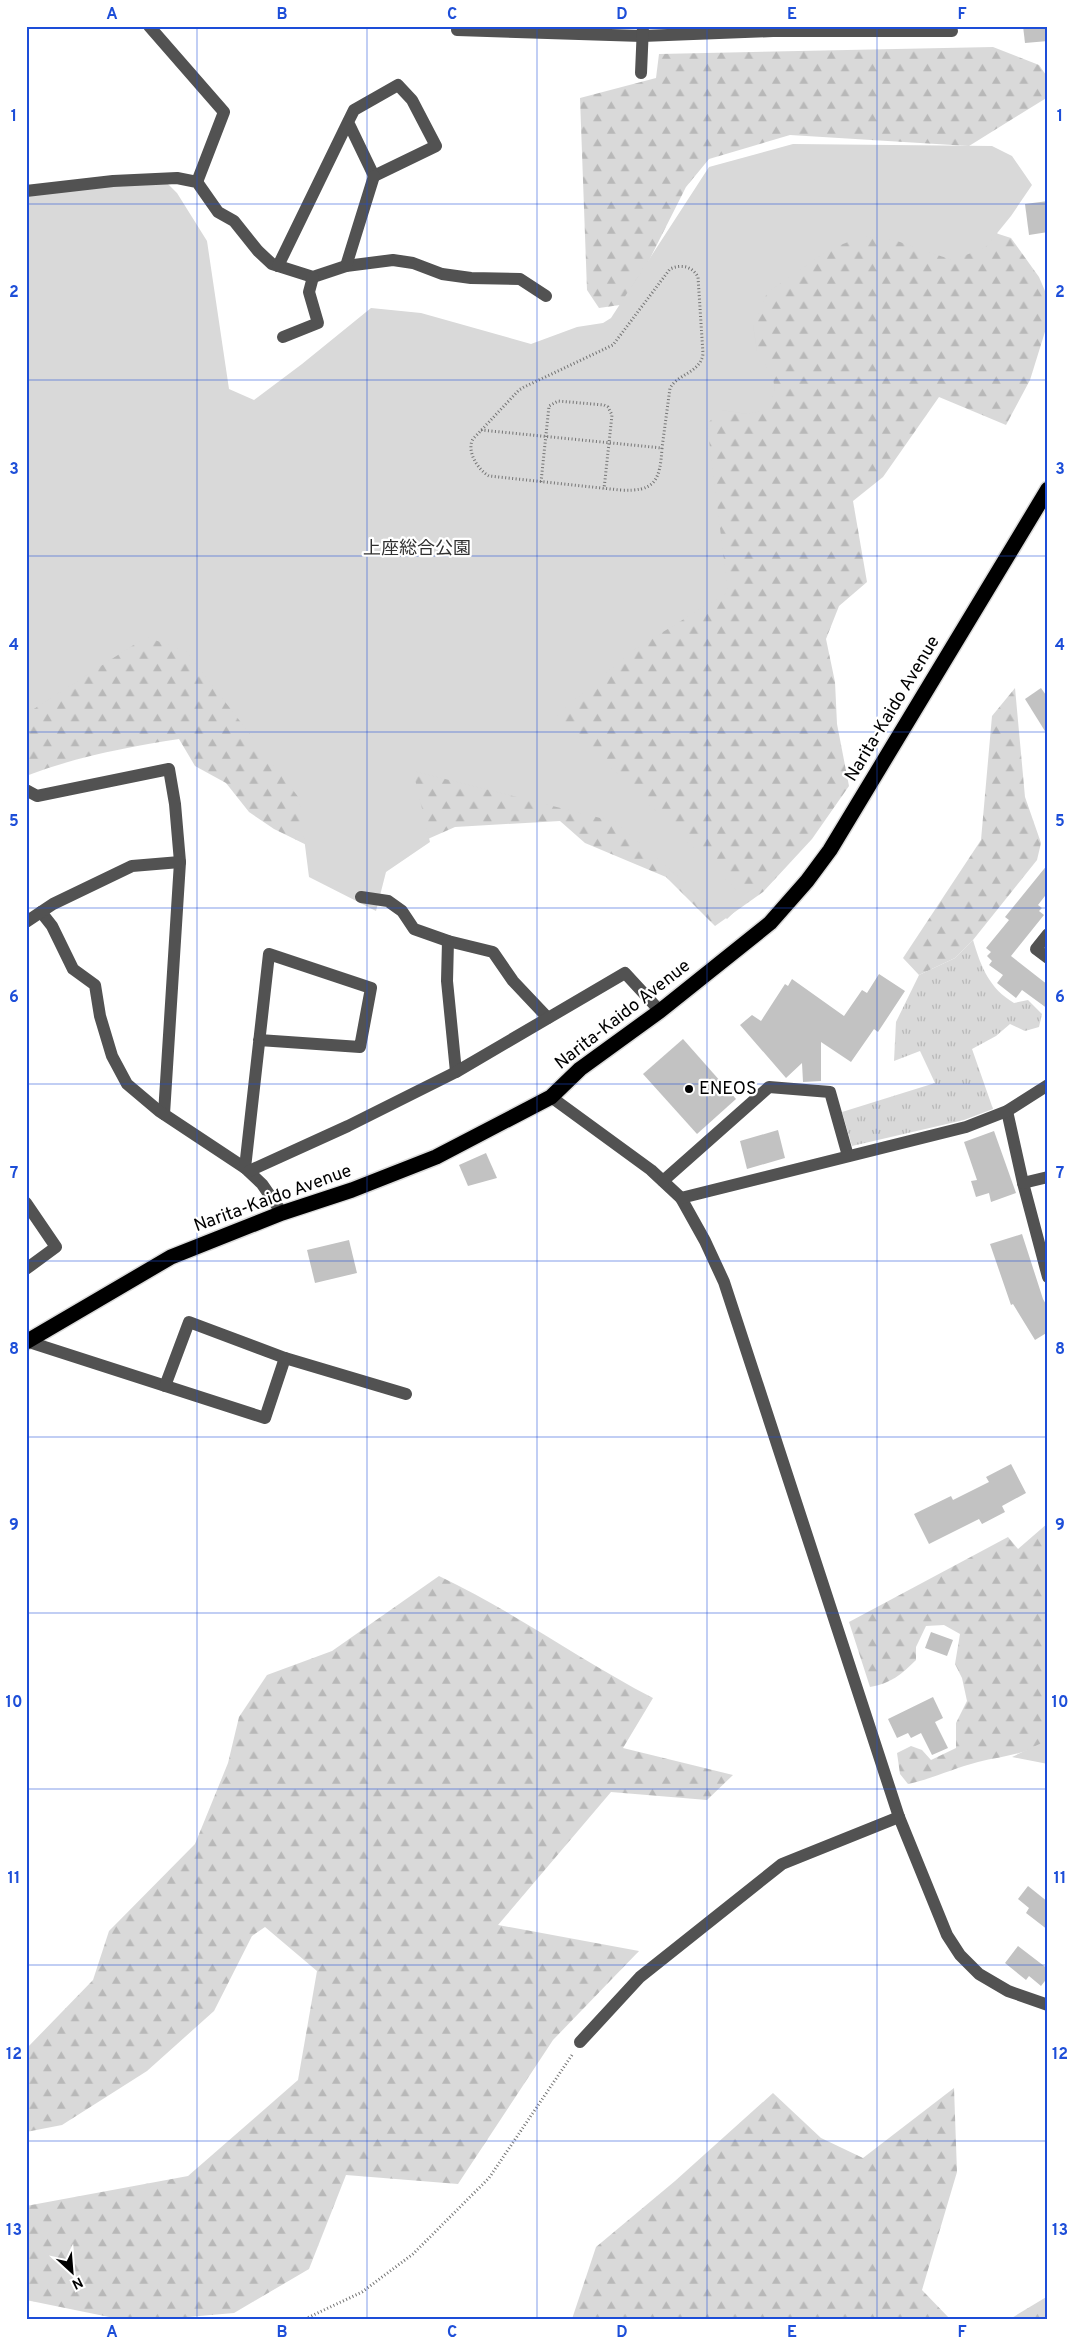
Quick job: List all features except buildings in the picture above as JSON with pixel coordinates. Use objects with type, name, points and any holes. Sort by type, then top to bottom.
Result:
[{"type":"highway","name":"Narita-Kaido Avenue","points":[[26,1341],[171,1257],[282,1213],[352,1190],[436,1157],[551,1097],[580,1069],[660,1011],[770,923],[807,881],[835,841],[1048,490]]},
{"type":"street","points":[[149,26],[224,112],[197,182]]},
{"type":"street","points":[[457,30],[952,31]]},
{"type":"street","points":[[641,73],[642,31]]},
{"type":"street","points":[[278,266],[354,110],[398,85],[412,100],[436,146],[374,176]]},
{"type":"street","points":[[346,266],[374,176],[348,122]]},
{"type":"street","points":[[26,191],[123,180],[177,178],[197,182],[218,212],[234,221],[258,251],[272,264],[278,266],[313,277],[346,266],[393,260],[413,264],[442,274],[471,278],[520,279],[546,296]]},
{"type":"street","points":[[283,337],[318,323],[310,292],[313,277]]},
{"type":"street","points":[[26,790],[38,796],[169,769],[175,804],[180,862],[164,1114]]},
{"type":"street","points":[[26,922],[41,912],[132,866],[180,862]]},
{"type":"street","points":[[361,897],[388,901],[402,911],[414,929],[448,941],[493,952],[513,981],[548,1018]]},
{"type":"street","points":[[41,912],[52,926],[73,969],[95,985],[100,1016],[112,1056],[127,1084],[164,1114],[247,1170],[262,1184],[282,1213]]},
{"type":"street","points":[[1048,934],[1036,949],[1048,958]]},
{"type":"street","points":[[448,941],[447,981],[456,1072]]},
{"type":"street","points":[[247,1170],[259,1040],[268,954],[371,988],[360,1047],[259,1040]]},
{"type":"street","points":[[247,1170],[348,1126],[456,1072],[625,973],[660,1011]]},
{"type":"street","points":[[681,1198],[966,1127],[1007,1111],[1048,1085]]},
{"type":"street","points":[[662,1181],[769,1087],[830,1092],[848,1156]]},
{"type":"street","points":[[551,1097],[651,1170],[681,1198],[705,1241],[724,1282],[899,1817],[946,1935],[960,1955],[979,1974],[1008,1991],[1048,2005]]},
{"type":"street","points":[[1007,1111],[1023,1183],[1048,1277]]},
{"type":"street","points":[[1023,1183],[1048,1177]]},
{"type":"street","points":[[26,1203],[56,1247],[26,1268]]},
{"type":"street","points":[[164,1386],[189,1322],[284,1358],[406,1394]]},
{"type":"street","points":[[26,1341],[265,1418],[284,1358]]},
{"type":"street","points":[[580,2042],[640,1977],[782,1864],[899,1817]]},
{"type":"path","points":[[687,266],[693,270],[698,277],[703,354],[699,365],[675,381],[670,388],[660,471],[650,485],[635,491],[604,489],[494,477],[484,474],[470,447],[472,439],[481,430],[524,387],[612,345],[670,269],[687,266]]},
{"type":"path","points":[[541,482],[548,409],[553,403],[558,401],[604,405],[608,407],[612,415],[604,489]]},
{"type":"path","points":[[481,430],[662,448]]},
{"type":"path","points":[[304,2319],[362,2292],[420,2247],[489,2178],[580,2042]]},
{"type":"green space","points":[[993,47],[1039,65],[1048,78],[1048,97],[969,146],[790,135],[709,159],[686,187],[627,304],[599,308],[587,290],[580,98],[656,78],[659,54]]},
{"type":"green space","name":"上座総合公園","points":[[793,144],[992,146],[1012,156],[1032,185],[1011,216],[985,248],[952,260],[897,241],[863,236],[828,250],[767,293],[753,325],[757,351],[773,378],[775,391],[771,401],[761,411],[747,414],[721,410],[707,424],[728,592],[632,651],[557,715],[747,900],[727,919],[616,822],[413,771],[430,842],[386,872],[376,911],[309,877],[299,798],[186,651],[146,637],[26,714],[26,194],[166,182],[177,193],[207,241],[229,389],[254,400],[371,308],[421,313],[531,344],[577,327],[603,323],[611,318],[709,167]]},
{"type":"green space","points":[[958,221],[1011,238],[1039,277],[1048,298],[1048,322],[1030,380],[1006,425],[939,397],[883,477],[853,501],[867,582],[839,606],[826,639],[835,682],[837,724],[849,786],[812,839],[763,892],[715,926],[666,877],[585,843],[560,821],[455,827],[369,865],[329,856],[274,829],[249,812],[226,783],[195,766],[179,739],[102,753],[63,763],[26,776],[26,677],[159,607],[694,465],[733,311],[818,230]]},
{"type":"green space","points":[[1015,688],[1025,797],[1041,843],[1037,860],[973,940],[955,958],[919,975],[903,958],[981,840],[992,716]]},
{"type":"green space","points":[[973,940],[983,968],[998,991],[1014,1003],[1028,1000],[1042,1014],[1039,1027],[1025,1031],[1010,1024],[996,1036],[972,1049],[993,1109],[964,1120],[852,1146],[842,1112],[935,1083],[920,1051],[894,1061],[896,1022],[919,975],[955,958]]},
{"type":"green space","points":[[1048,1523],[1048,1740],[1023,1752],[969,1764],[908,1784],[900,1774],[897,1753],[911,1746],[922,1750],[931,1760],[956,1748],[956,1723],[967,1701],[962,1678],[955,1664],[960,1634],[944,1625],[926,1626],[916,1647],[916,1660],[895,1678],[870,1687],[849,1622],[1008,1537],[1018,1549]]},
{"type":"green space","points":[[439,1576],[493,1604],[653,1698],[623,1748],[733,1775],[707,1800],[611,1792],[498,1925],[639,1951],[553,2040],[458,2184],[346,2175],[309,2269],[234,2313],[165,2319],[119,2319],[26,2300],[26,2206],[188,2176],[298,2080],[317,1971],[265,1927],[252,1936],[214,2011],[147,2071],[62,2125],[26,2132],[26,2049],[93,1980],[109,1931],[195,1844],[228,1763],[239,1717],[267,1675],[332,1651]]},
{"type":"green space","points":[[1048,1740],[1048,1764],[1012,1757]]},
{"type":"green space","points":[[954,2088],[957,2172],[922,2290],[950,2319],[572,2319],[596,2247],[675,2181],[773,2093],[821,2138],[863,2158]]},
{"type":"green space","points":[[1048,2296],[1048,2319],[1010,2319]]},
{"type":"place","name":"ENEOS","points":[[689,1089]]}]
